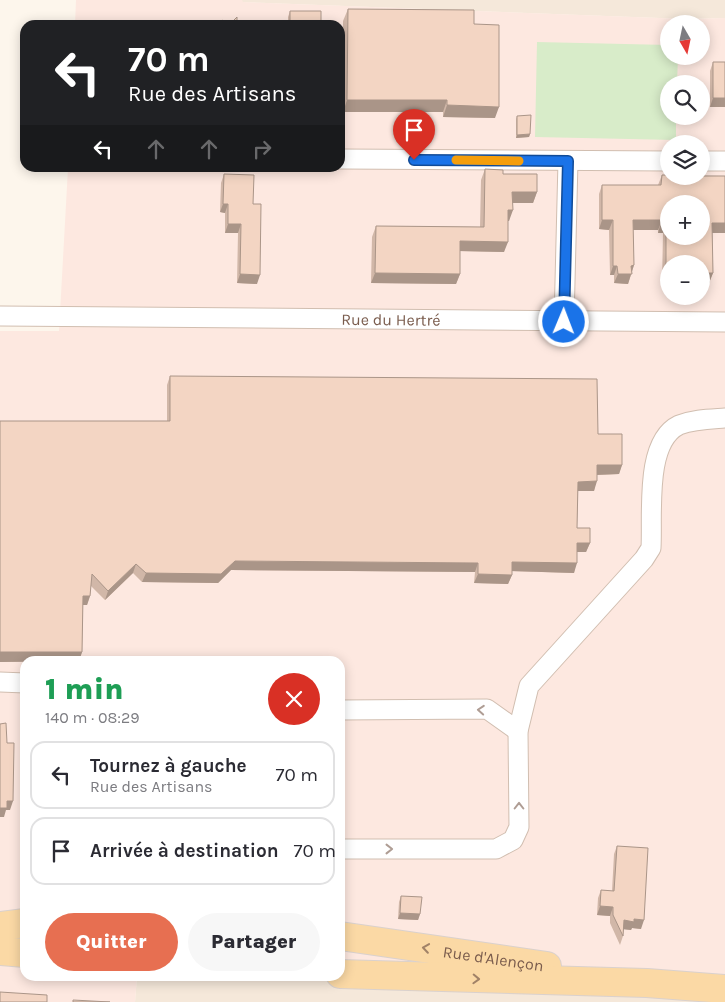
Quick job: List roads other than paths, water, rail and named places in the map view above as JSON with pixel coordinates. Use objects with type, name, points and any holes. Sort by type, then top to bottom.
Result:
[{"type":"main road","points":[[0,926],[20,924]]},
{"type":"main road","name":"Rue d'Alençon","points":[[345,937],[475,955],[647,983]]},
{"type":"main road","points":[[0,951],[20,953]]},
{"type":"main road","name":"Rue d'Alençon","points":[[345,974],[647,983],[725,989]]},
{"type":"street","points":[[345,159],[660,161]]},
{"type":"street","points":[[564,322],[568,161]]},
{"type":"street","points":[[710,161],[725,161]]},
{"type":"street","name":"Rue du Hertré","points":[[0,316],[725,322]]},
{"type":"street","points":[[345,849],[496,849],[508,845],[513,840],[519,827],[518,731],[529,686],[644,559],[651,548],[654,461],[663,441],[678,426],[694,420],[725,418]]},
{"type":"street","points":[[0,682],[20,683]]},
{"type":"street","points":[[345,710],[487,710],[518,731]]}]
